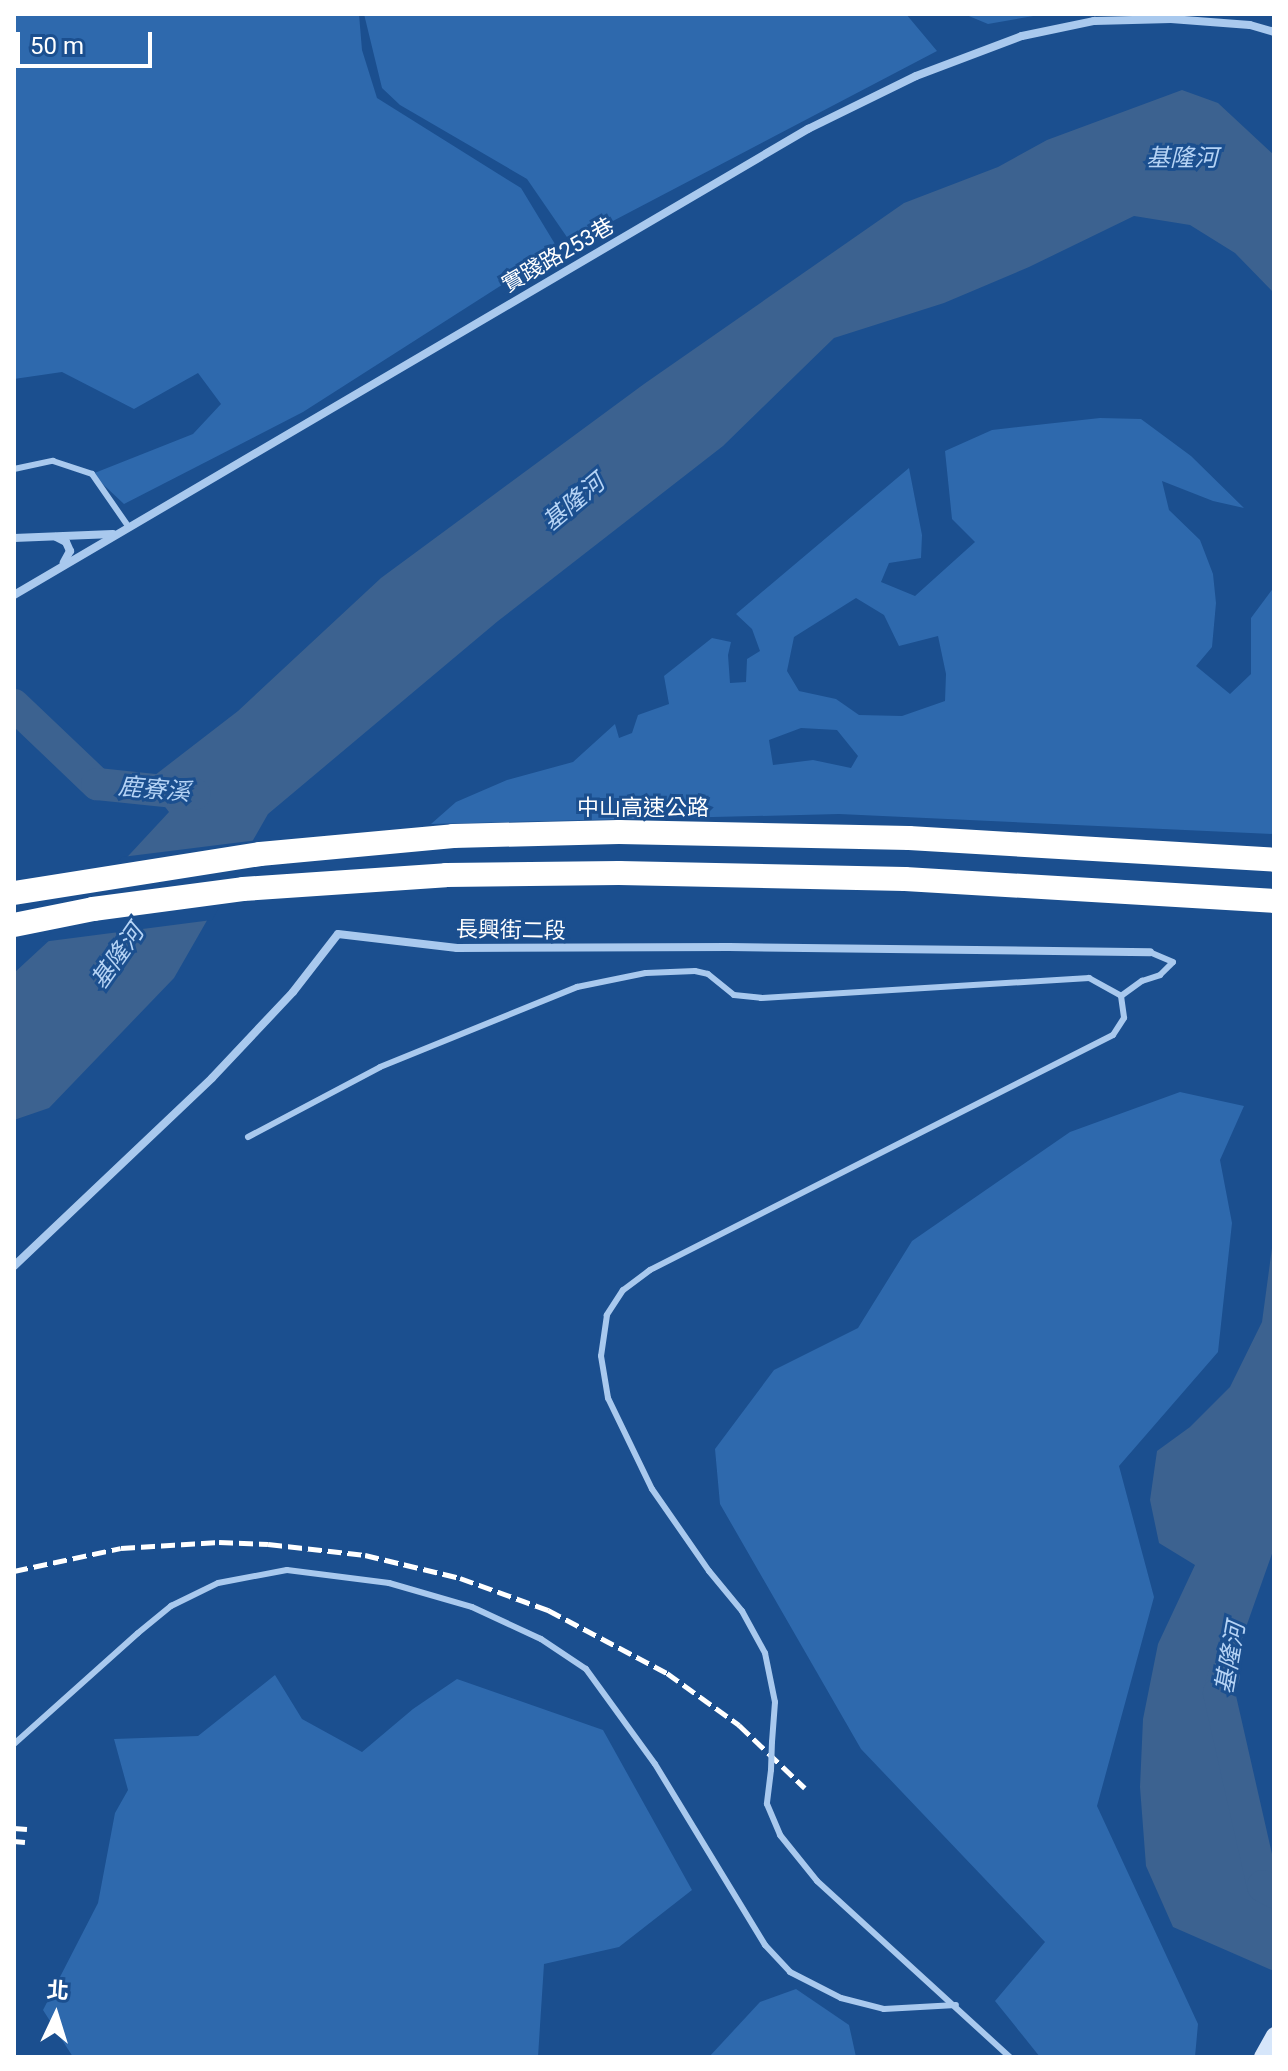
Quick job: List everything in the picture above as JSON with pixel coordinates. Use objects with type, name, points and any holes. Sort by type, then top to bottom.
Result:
[{"type":"highway","name":"中山高速公路","points":[[14,893],[260,854],[453,836],[619,832],[909,838],[1274,860]]},
{"type":"highway","points":[[14,925],[93,909],[243,889],[446,875],[619,873],[905,879],[1274,901]]},
{"type":"street","name":"實踐路253巷","points":[[17,594],[114,534],[808,129],[916,76],[1022,36],[1094,21],[1143,19],[1250,25],[1274,32]]},
{"type":"street","points":[[14,538],[114,534]]},
{"type":"street","points":[[55,537],[66,542],[70,551],[59,568]]},
{"type":"street","name":"長興街二段","points":[[14,1266],[212,1078],[293,992],[338,934],[457,948],[729,947],[1150,952]]},
{"type":"street","points":[[1262,2057],[1274,2035]]},
{"type":"lane","points":[[14,469],[53,461],[92,474],[128,526]]},
{"type":"lane","points":[[1121,996],[1142,981],[1160,975],[1173,962],[1150,952]]},
{"type":"lane","points":[[248,1137],[380,1067],[577,987],[646,973],[695,971],[708,974],[734,995],[761,998],[1089,978],[1121,996]]},
{"type":"lane","points":[[1010,2057],[817,1881],[780,1835],[767,1804],[775,1702],[765,1653],[742,1611],[709,1571],[652,1489],[608,1398],[601,1356],[607,1315],[623,1290],[650,1270],[1113,1035],[1124,1018],[1121,996]]},
{"type":"lane","points":[[14,1744],[171,1606],[218,1583],[287,1570],[389,1583],[472,1607],[541,1639],[586,1669],[655,1764],[765,1945],[790,1972],[841,1998],[884,2009],[956,2005]]},
{"type":"shaded area","points":[[14,14],[359,14],[362,50],[377,98],[521,188],[558,249],[303,412],[124,504],[92,474],[193,434],[221,404],[198,373],[134,409],[62,372],[14,379]]},
{"type":"shaded area","points":[[364,14],[906,14],[937,51],[571,243],[527,179],[400,105],[382,88]]},
{"type":"shaded area","points":[[964,14],[1045,14],[988,24]]},
{"type":"shaded area","points":[[1100,418],[1141,419],[1191,456],[1244,508],[1213,501],[1162,481],[1169,510],[1200,540],[1213,574],[1216,603],[1212,647],[1196,666],[1230,694],[1251,674],[1251,618],[1274,587],[1274,834],[839,814],[431,824],[456,802],[507,780],[573,762],[615,724],[619,738],[632,733],[638,715],[669,704],[664,676],[712,638],[731,642],[728,655],[730,683],[746,682],[747,659],[760,651],[752,629],[736,614],[909,468],[922,535],[921,558],[889,563],[881,582],[915,596],[975,542],[952,519],[945,451],[992,430]],"holes":[[[856,598],[884,615],[899,646],[938,636],[946,674],[945,701],[902,716],[859,715],[836,699],[799,691],[787,671],[794,637]],[[801,728],[837,730],[858,756],[851,768],[813,760],[773,765],[769,740]]]},
{"type":"shaded area","points":[[1180,1092],[1244,1106],[1220,1160],[1232,1223],[1218,1352],[1119,1466],[1154,1597],[1097,1806],[1198,2024],[1195,2057],[1040,2057],[995,2001],[1045,1942],[861,1749],[720,1504],[715,1449],[774,1370],[858,1328],[912,1241],[1070,1132]]},
{"type":"shaded area","points":[[275,1675],[302,1719],[362,1752],[413,1709],[457,1679],[603,1730],[692,1890],[619,1947],[544,1964],[538,2057],[73,2057],[43,2010],[98,1903],[115,1813],[128,1790],[114,1739],[198,1736]]},
{"type":"shaded area","points":[[796,1989],[849,2025],[856,2057],[709,2057],[760,2002]]},
{"type":"water","name":"基隆河","points":[[1182,90],[1218,103],[1274,155],[1274,293],[1235,253],[1190,225],[1134,216],[1029,267],[944,303],[834,338],[723,446],[498,621],[268,814],[174,978],[49,1108],[14,1120],[14,973],[53,937],[169,812],[146,782],[238,711],[381,578],[644,384],[904,203],[998,167],[1047,140]]},
{"type":"water","name":"基隆河","points":[[1274,1233],[1274,1548],[1222,1695],[1240,1835],[1274,1873],[1274,1971],[1173,1927],[1146,1866],[1140,1787],[1143,1719],[1158,1644],[1195,1565],[1159,1543],[1150,1500],[1157,1451],[1190,1427],[1230,1387],[1262,1322]]},
{"type":"pier","points":[[257,840],[212,920],[42,942],[122,857]]},
{"type":"waterway","name":"鹿寮溪","points":[[14,705],[97,784],[194,794]]},
{"type":"waterway","name":"基隆河","points":[[1224,1675],[1219,1693],[1263,1886],[1274,1892]]},
{"type":"railway","points":[[14,1571],[121,1548],[219,1542],[365,1555],[460,1578],[548,1610],[667,1673],[739,1725],[805,1788]]},
{"type":"railway","points":[[14,1828],[27,1829]]},
{"type":"railway","points":[[14,1841],[25,1842]]}]
